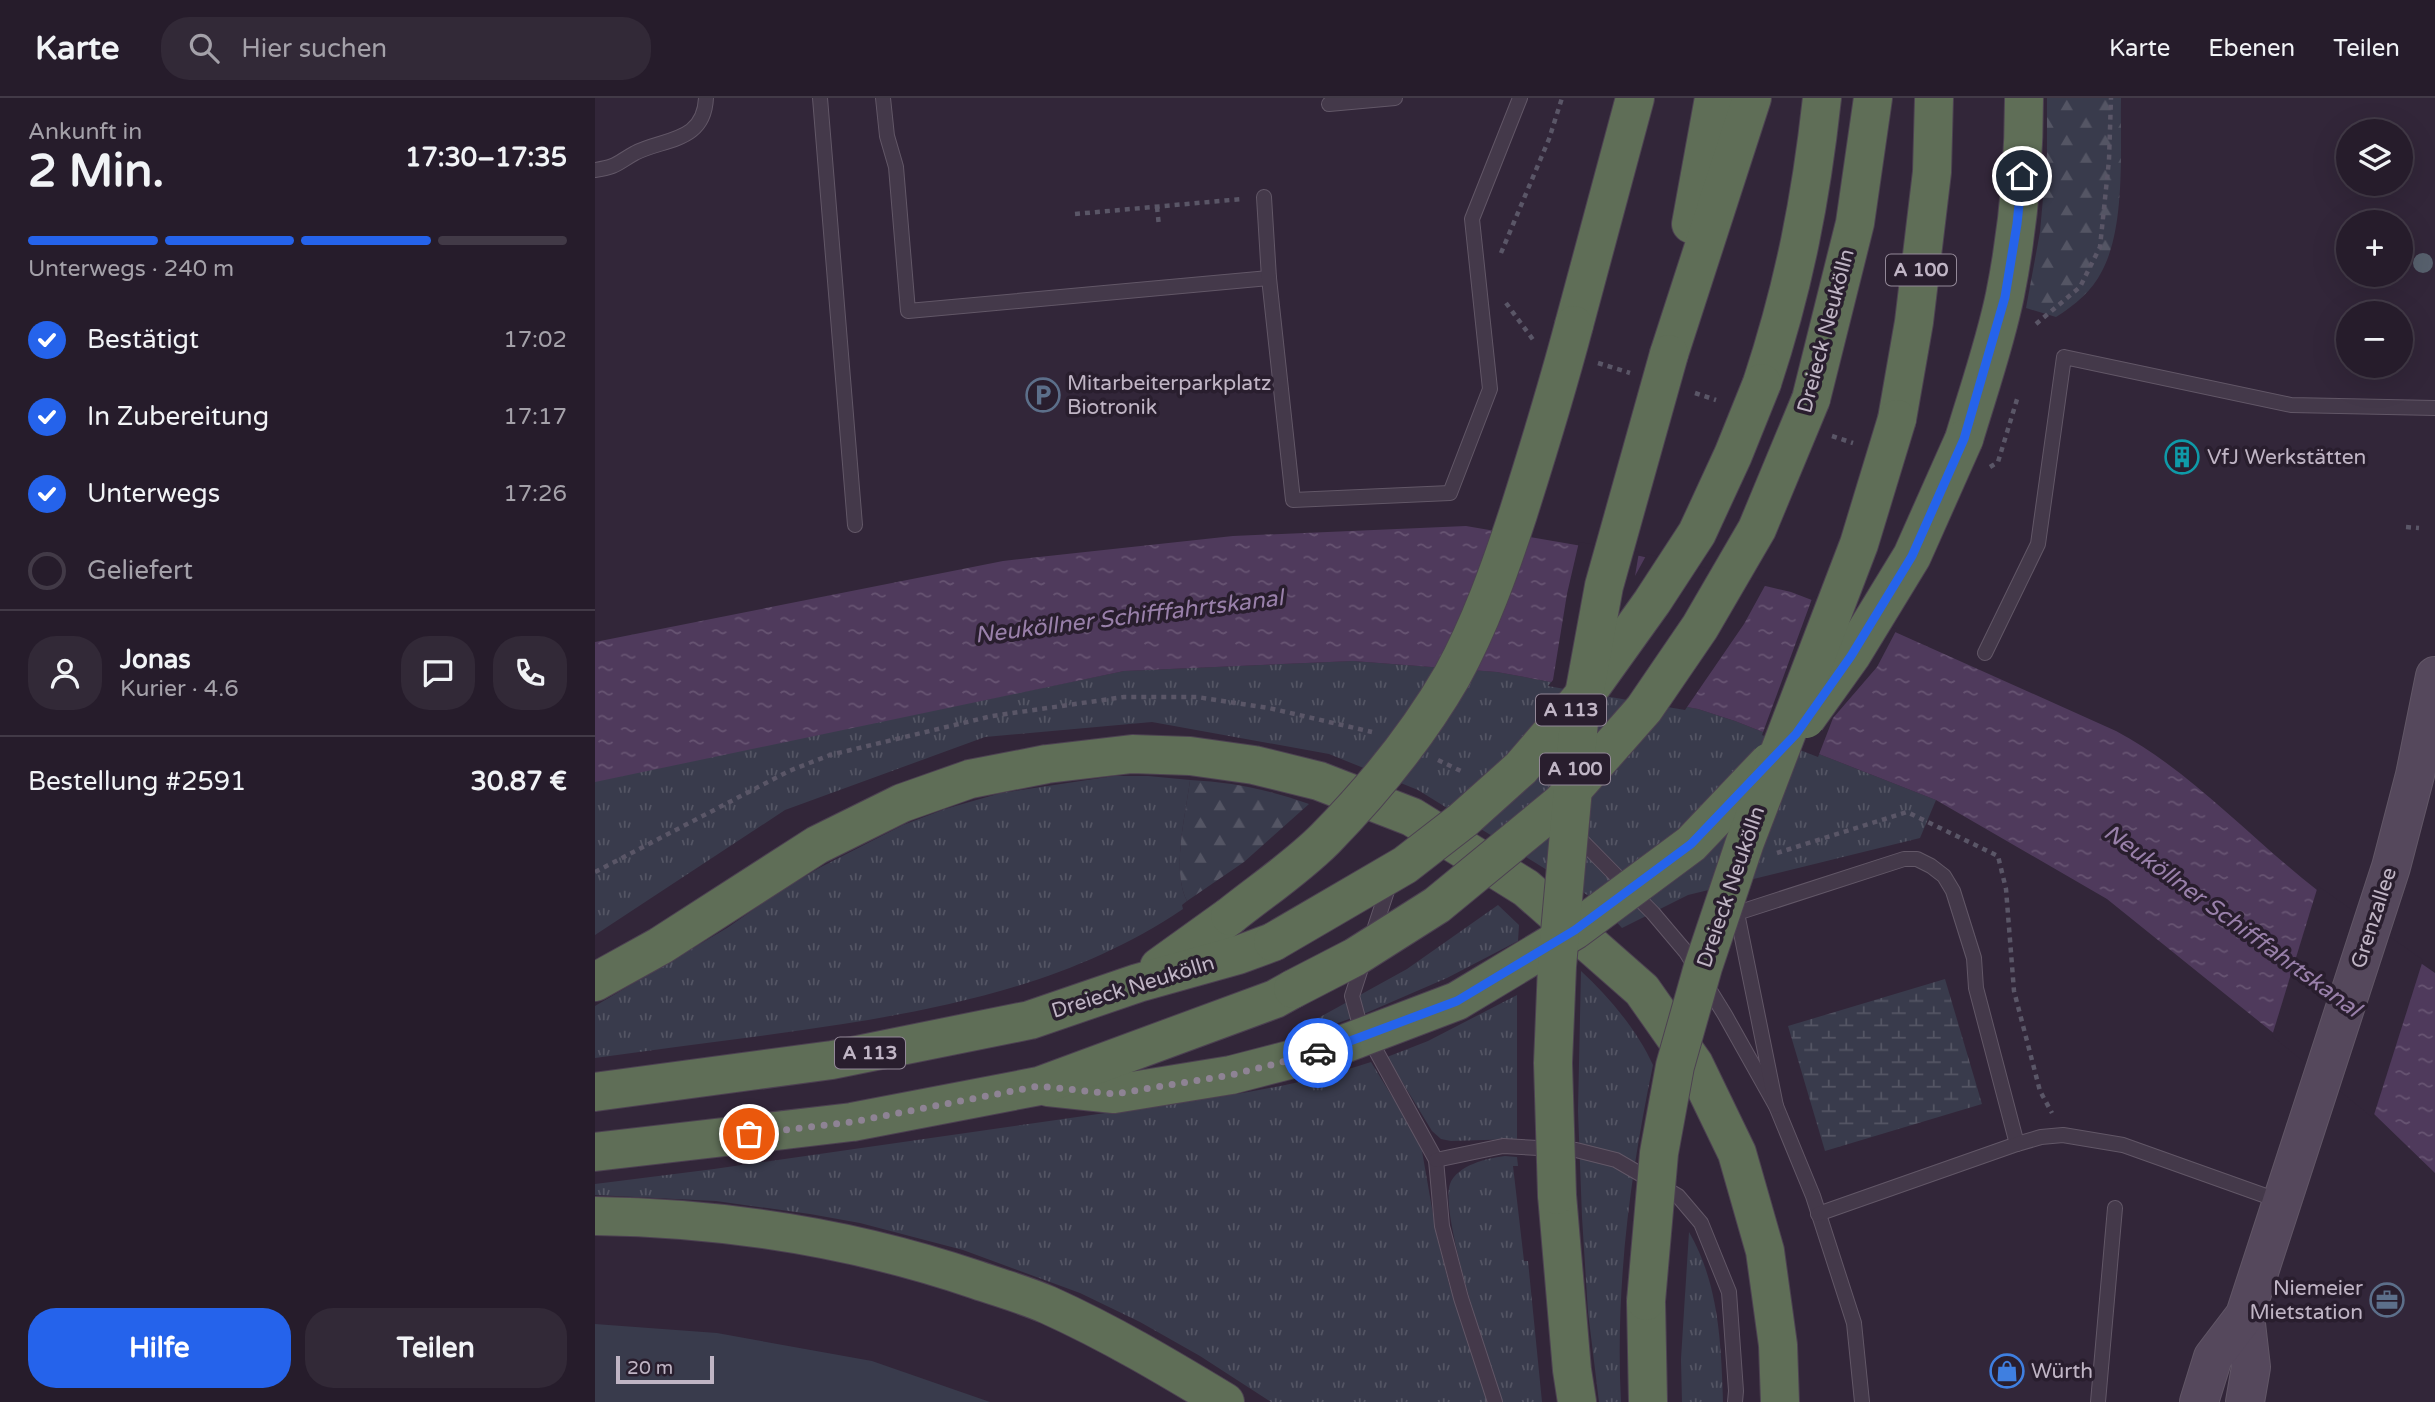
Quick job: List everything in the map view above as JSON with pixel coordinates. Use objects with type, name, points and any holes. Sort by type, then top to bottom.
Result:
[{"type":"highway","points":[[1138,983],[1230,916],[1324,840],[1405,746],[1451,676],[1479,621],[1500,568],[1549,420],[1635,98]]},
{"type":"highway","points":[[1669,354],[1714,98]]},
{"type":"highway","name":"A 100","points":[[1577,1402],[1557,1195],[1553,1063],[1557,966],[1579,722],[1604,586],[1669,354],[1752,98]]},
{"type":"highway","name":"Dreieck Neukölln","points":[[595,1092],[845,1058],[1030,1020],[1138,983],[1238,955],[1273,942],[1405,865],[1463,820],[1521,768],[1594,683],[1697,533],[1762,383],[1783,319],[1801,244],[1814,169],[1822,98]]},
{"type":"highway","name":"Dreieck Neukölln","points":[[595,1152],[852,1122],[1039,1086],[1275,999],[1355,957],[1437,905],[1561,803],[1644,709],[1700,627],[1757,529],[1811,399],[1855,223],[1873,98]]},
{"type":"highway","points":[[1039,1086],[1114,1094],[1231,1075],[1328,1050],[1457,1001],[1575,930],[1691,844],[1796,734],[1851,656],[1912,556],[1964,439],[2005,297],[2024,151],[2024,98]]},
{"type":"highway","name":"Dreieck Neukölln","points":[[1648,1402],[1646,1301],[1659,1153],[1675,1066],[1703,967],[1750,830],[1859,544],[1897,419],[1915,322],[1932,172],[1936,105]]},
{"type":"highway","points":[[595,982],[702,920],[817,845],[902,803],[970,779],[1034,766],[1132,754],[1190,756],[1241,763],[1319,780],[1409,823],[1526,888],[1642,990],[1694,1064],[1737,1153],[1765,1251],[1778,1345],[1780,1402]]},
{"type":"highway","points":[[595,1216],[680,1220],[804,1234],[935,1266],[1045,1304],[1137,1348],[1225,1402]]},
{"type":"main road","name":"Grenzallee","points":[[2199,1402],[2213,1357],[2245,1315],[2391,867],[2415,775],[2435,676]]},
{"type":"main road","name":"Grenzallee","points":[[2245,1315],[2251,1367],[2245,1402]]},
{"type":"lane","points":[[595,170],[622,163],[633,154],[673,142],[690,133],[702,116],[706,98]]},
{"type":"lane","points":[[820,98],[855,525]]},
{"type":"lane","points":[[883,98],[887,136],[896,167],[908,312],[1269,278]]},
{"type":"lane","points":[[1329,104],[1395,98]]},
{"type":"lane","points":[[1264,197],[1269,278],[1293,500],[1450,492],[1490,390],[1472,219],[1520,98]]},
{"type":"lane","points":[[1985,653],[2038,544],[2064,357],[2291,405],[2435,408]]},
{"type":"lane","points":[[1580,839],[1653,913],[1686,952],[1725,1014],[1776,1107],[1818,1214],[1854,1323],[1862,1402]]},
{"type":"lane","points":[[1399,855],[1352,996],[1358,1018],[1436,1160],[1442,1226],[1461,1298],[1495,1402]]},
{"type":"lane","points":[[1776,1107],[1737,913],[1904,859],[1917,859],[1944,876],[1953,891],[1974,958],[1976,988],[2017,1144]]},
{"type":"lane","points":[[1818,1214],[2017,1144],[2041,1137],[2063,1135],[2123,1145],[2284,1191]]},
{"type":"lane","points":[[1436,1160],[1503,1146],[1576,1150],[1616,1160],[1678,1196],[1701,1223],[1729,1292],[1735,1402]]},
{"type":"lane","points":[[2098,1402],[2115,1208]]},
{"type":"path","points":[[1075,214],[1264,197]]},
{"type":"path","points":[[1157,207],[1159,226]]},
{"type":"path","points":[[2406,527],[2419,528]]},
{"type":"path","points":[[595,872],[789,771],[831,755],[992,716],[1124,697]]},
{"type":"path","points":[[1907,812],[1998,856],[2006,888],[2014,991],[2040,1091],[2063,1135]]},
{"type":"green space","points":[[2047,98],[2121,98],[2120,187],[2110,253],[2098,278],[2088,291],[2056,317],[2026,308],[2040,232],[2047,153]]},
{"type":"green space","points":[[1353,661],[1497,672],[1698,709],[1936,800],[1920,838],[1688,895],[1622,928],[1597,901],[1418,790],[1329,754],[1152,722],[985,737],[785,810],[595,935],[595,780],[1124,671]]},
{"type":"green space","points":[[1114,776],[1190,780],[1180,858],[1182,888],[1187,901],[1182,905],[1183,909],[1144,933],[1062,971],[932,1008],[812,1029],[595,1058],[595,1006],[727,928],[819,868],[903,825],[945,809],[1001,793]]},
{"type":"green space","points":[[1190,780],[1251,788],[1309,804],[1244,862],[1187,901],[1182,888],[1180,858]]},
{"type":"green space","points":[[1498,905],[1519,925],[1518,941],[1447,978],[1366,1013],[1335,1024],[1311,1022],[1407,969]]},
{"type":"green space","points":[[1581,971],[1621,1015],[1639,1039],[1653,1065],[1637,1148],[1626,1232],[1620,1317],[1621,1402],[1599,1402],[1588,1312],[1578,1111]]},
{"type":"green space","points":[[1945,979],[1982,1104],[1825,1151],[1788,1026]]},
{"type":"green space","points":[[1517,995],[1517,1139],[1441,1139],[1432,1131],[1387,1057],[1428,1041]]},
{"type":"green space","points":[[1371,1062],[1412,1129],[1422,1151],[1437,1237],[1449,1284],[1488,1402],[1271,1402],[1200,1356],[1140,1322],[1080,1293],[963,1250],[860,1223],[810,1214],[716,1201],[595,1195],[595,1184],[1224,1096],[1299,1082]]},
{"type":"green space","points":[[1505,1156],[1517,1157],[1518,1166],[1513,1166],[1524,1261],[1528,1261],[1542,1402],[1503,1402],[1467,1291],[1452,1226],[1449,1201],[1450,1184],[1454,1177],[1466,1167]]},
{"type":"green space","points":[[1689,1232],[1707,1272],[1712,1293],[1719,1336],[1723,1402],[1682,1402],[1681,1359]]},
{"type":"green space","points":[[595,1324],[717,1333],[872,1361],[990,1402],[595,1402]]},
{"type":"water","name":"Neuköllner Schifffahrtskanal","points":[[1466,526],[1640,556],[1791,592],[1895,632],[2116,731],[2170,765],[2317,890],[2435,973],[2435,1173],[2374,1114],[2107,899],[1936,800],[1698,709],[1497,672],[1353,661],[1124,671],[595,782],[595,642],[1003,561],[1233,536]]},
{"type":"pier","points":[[1579,542],[1639,552],[1635,576],[1647,554],[1767,582],[1744,624],[1685,710],[1548,686],[1553,680],[1567,594]]},
{"type":"pier","points":[[1813,596],[1897,629],[1877,667],[1833,718],[1818,757],[1762,735]]},
{"type":"pier","points":[[2318,886],[2423,960],[2373,1118],[2272,1036]]},
{"type":"way so far","points":[[749,1134],[852,1122],[1039,1086],[1114,1094],[1231,1075],[1318,1053]]},
{"type":"place","name":"Mitarbeiterparkplatz Biotronik","points":[[1043,395]]},
{"type":"place","name":"VfJ Werkstätten","points":[[2182,457]]},
{"type":"place","name":"Niemeier Mietstation","points":[[2387,1300]]},
{"type":"place","name":"Würth","points":[[2007,1371]]},
{"type":"route","points":[[1318,1053],[1457,1001],[1575,930],[1691,844],[1796,734],[1851,656],[1912,556],[1964,439],[2005,297],[2022,176]]}]
